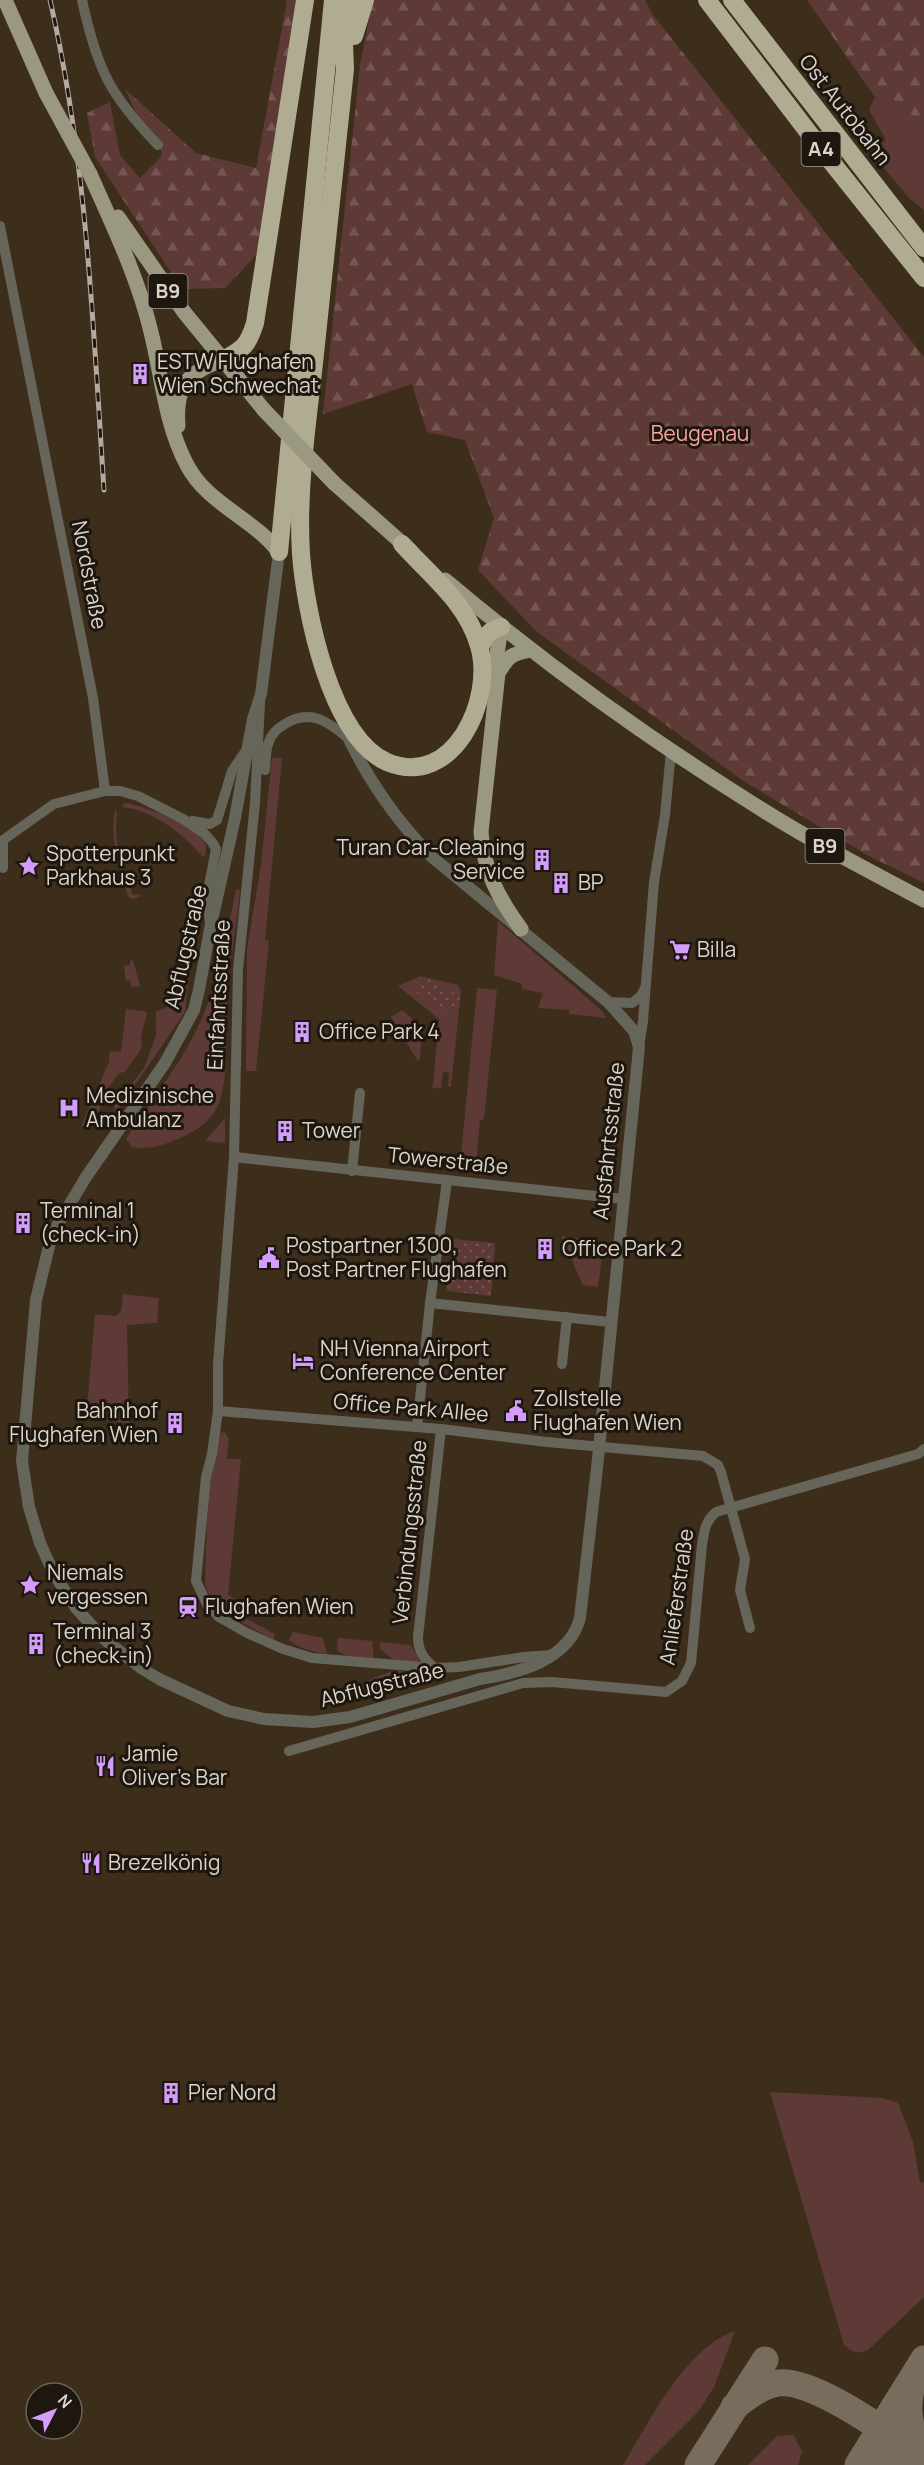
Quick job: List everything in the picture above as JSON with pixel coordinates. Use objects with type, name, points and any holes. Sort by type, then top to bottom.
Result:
[{"type":"highway","points":[[223,360],[240,351],[249,342],[255,323],[305,0]]},
{"type":"highway","points":[[279,552],[333,0]]},
{"type":"highway","points":[[349,0],[344,43],[345,69],[306,438],[300,519],[301,553],[310,620],[330,688],[347,719],[371,752],[388,762],[404,766],[434,761],[449,752],[462,740],[471,725],[478,705],[482,681],[480,648],[467,617],[459,604],[402,544]]},
{"type":"highway","points":[[345,69],[364,0]]},
{"type":"highway","points":[[699,0],[720,19]]},
{"type":"highway","name":"Ost Autobahn","points":[[707,0],[924,278]]},
{"type":"highway","name":"Ost Autobahn","points":[[732,0],[924,248]]},
{"type":"highway","points":[[480,648],[484,637],[493,629],[501,627]]},
{"type":"main road","name":"B9","points":[[5,0],[46,93],[90,174],[159,279],[264,410],[334,483],[501,627],[671,751],[761,809],[924,900]]},
{"type":"main road","points":[[90,174],[135,279],[151,331],[163,391],[179,447],[187,465],[210,494],[261,532],[279,552]]},
{"type":"main road","points":[[179,447],[177,410],[186,381],[196,371],[223,360]]},
{"type":"main road","points":[[501,627],[496,661],[498,673],[482,832],[483,855],[490,880],[521,929]]},
{"type":"main road","points":[[498,673],[514,653],[531,650]]},
{"type":"street","points":[[82,0],[90,39],[113,94],[158,145]]},
{"type":"street","name":"Nordstraße","points":[[0,226],[93,698],[105,791]]},
{"type":"street","name":"Einfahrtsstraße","points":[[279,552],[261,694],[255,802],[238,970],[234,1157],[218,1364],[218,1411],[206,1477],[196,1581],[207,1604],[219,1617],[283,1649],[312,1658],[435,1668],[552,1655]]},
{"type":"street","name":"Ausfahrtsstraße","points":[[330,688],[349,739],[377,787],[409,833],[432,857],[608,1002],[634,1031],[639,1047],[580,1618],[572,1639],[552,1655]]},
{"type":"street","name":"Abflugstraße","points":[[261,694],[247,749],[235,818],[194,1010],[165,1063],[86,1177],[52,1234],[36,1300],[22,1461],[28,1507],[42,1548],[67,1596],[90,1625],[130,1660],[159,1679],[228,1711],[279,1721],[313,1722],[350,1717],[512,1672],[552,1655]]},
{"type":"street","points":[[255,802],[261,791],[268,742],[276,730],[286,723],[297,718],[312,716],[330,723],[349,739]]},
{"type":"street","points":[[183,819],[201,824],[210,824],[217,820],[232,771],[247,749]]},
{"type":"street","points":[[639,1047],[654,882],[665,815],[671,751]]},
{"type":"street","points":[[3,868],[3,840],[54,804],[105,791],[120,791],[138,796],[183,819],[204,833],[216,849],[207,896],[210,929]]},
{"type":"street","points":[[608,1002],[632,1003],[641,996],[645,988]]},
{"type":"street","points":[[352,1171],[360,1094]]},
{"type":"street","name":"Towerstraße","points":[[234,1157],[623,1199]]},
{"type":"street","name":"Verbindungsstraße","points":[[417,1427],[430,1303],[447,1181]]},
{"type":"street","points":[[430,1303],[610,1322]]},
{"type":"street","points":[[562,1364],[567,1317]]},
{"type":"street","name":"Office Park Allee","points":[[218,1411],[441,1429],[703,1456],[717,1465],[745,1558],[740,1590],[750,1628]]},
{"type":"street","name":"Verbindungsstraße","points":[[435,1668],[422,1656],[418,1647],[418,1637],[441,1429]]},
{"type":"street","name":"Anlieferstraße","points":[[289,1751],[523,1683],[552,1682],[666,1692],[674,1688],[688,1674],[691,1664],[702,1545],[708,1520],[716,1512],[918,1454],[924,1449]]},
{"type":"green space","points":[[285,0],[298,0],[264,220],[256,255],[225,288],[182,289],[95,157],[87,113],[110,102],[120,155],[140,178],[161,157],[161,142],[136,113],[125,89],[196,153],[256,168],[287,1]]},
{"type":"green space","name":"Beugenau","points":[[373,0],[645,0],[653,15],[924,357],[924,883],[869,856],[745,782],[537,632],[478,570],[494,518],[465,440],[427,432],[412,384],[323,414],[360,65]]},
{"type":"green space","points":[[807,0],[924,0],[924,121],[875,97]]},
{"type":"green space","points":[[875,97],[924,121],[924,210],[908,197],[870,151],[886,140],[869,110]]},
{"type":"green space","points":[[272,758],[282,758],[265,940],[269,941],[256,1071],[246,1071],[247,950],[261,864]]},
{"type":"green space","points":[[127,803],[168,817],[190,828],[203,839],[205,857],[167,824],[146,813],[123,807],[123,804]]},
{"type":"green space","points":[[115,811],[117,812],[117,844],[122,865],[133,895],[140,894],[139,897],[132,899],[128,896],[117,854],[114,832]]},
{"type":"green space","points":[[236,889],[240,890],[228,986],[226,1065],[218,1105],[207,1121],[186,1135],[157,1146],[132,1147],[126,1139],[185,1052],[201,1021],[220,966]]},
{"type":"green space","points":[[498,921],[600,1009],[607,1018],[569,1014],[569,1010],[538,1008],[543,993],[522,989],[522,984],[494,975]]},
{"type":"green space","points":[[192,942],[185,1012],[115,1114],[114,1106],[144,1068],[156,1035],[156,1012],[174,1004],[181,995]]},
{"type":"green space","points":[[133,960],[140,986],[131,987],[130,980],[126,981],[124,966],[130,965],[130,961]]},
{"type":"green space","points":[[420,976],[458,985],[461,991],[451,1087],[448,1087],[449,1073],[443,1072],[441,1089],[431,1087],[439,1019],[398,986]]},
{"type":"green space","points":[[428,978],[449,992],[460,994],[459,1008],[439,1012],[415,991]]},
{"type":"green space","points":[[477,988],[497,990],[484,1119],[480,1120],[474,1167],[460,1165]]},
{"type":"green space","points":[[126,1009],[147,1013],[141,1037],[142,1048],[125,1072],[119,1073],[106,1091],[107,1096],[91,1126],[81,1126],[109,1062],[110,1051],[121,1052]]},
{"type":"green space","points":[[402,1010],[418,1024],[418,1027],[402,1035],[391,1017]]},
{"type":"green space","points":[[418,1031],[422,1034],[418,1061],[404,1039]]},
{"type":"green space","points":[[225,1118],[225,1143],[205,1141]]},
{"type":"green space","points":[[561,1236],[604,1242],[598,1287],[583,1285]]},
{"type":"green space","points":[[452,1239],[495,1243],[491,1296],[447,1291]]},
{"type":"green space","points":[[123,1294],[159,1298],[157,1323],[127,1325],[129,1423],[86,1419],[95,1314],[116,1316],[121,1311]]},
{"type":"green space","points":[[224,1432],[229,1438],[227,1459],[241,1459],[228,1595],[250,1608],[245,1618],[275,1634],[274,1640],[226,1614],[210,1597],[205,1585],[211,1473],[220,1433]]},
{"type":"green space","points":[[293,1632],[323,1638],[327,1654],[307,1650],[293,1643],[289,1640]]},
{"type":"green space","points":[[338,1638],[372,1641],[374,1658],[346,1656],[337,1650]]},
{"type":"green space","points":[[380,1642],[411,1645],[420,1662],[394,1660],[380,1649]]},
{"type":"green space","points":[[397,1671],[417,1673],[398,1683],[379,1689],[338,1696],[338,1692]]},
{"type":"green space","points":[[770,2092],[882,2098],[898,2103],[913,2142],[920,2183],[924,2182],[924,2297],[868,2350],[856,2352],[844,2345]]},
{"type":"green space","points":[[735,2331],[714,2387],[698,2412],[645,2465],[623,2465],[657,2408],[685,2369],[717,2340]]},
{"type":"green space","points":[[794,2435],[802,2452],[798,2465],[748,2465],[777,2436]]},
{"type":"taxiway","points":[[858,2465],[924,2359]]},
{"type":"taxiway","points":[[698,2465],[765,2360]]},
{"type":"taxiway","points":[[913,2381],[909,2399],[909,2417],[914,2435],[924,2450]]},
{"type":"taxiway","points":[[734,2407],[766,2387],[778,2383],[793,2384],[852,2410],[924,2457]]},
{"type":"taxiway","points":[[872,2465],[899,2458],[924,2461]]},
{"type":"railway","points":[[50,0],[72,121],[87,244],[104,490]]},
{"type":"place","name":"ESTW Flughafen Wien Schwechat","points":[[140,374]]},
{"type":"place","name":"Turan Car-Cleaning Service","points":[[542,860]]},
{"type":"place","name":"Spotterpunkt Parkhaus 3","points":[[29,866]]},
{"type":"place","name":"BP","points":[[561,883]]},
{"type":"place","name":"Billa","points":[[680,950]]},
{"type":"place","name":"Office Park 4","points":[[302,1032]]},
{"type":"place","name":"Medizinische Ambulanz","points":[[69,1108]]},
{"type":"place","name":"Tower","points":[[285,1131]]},
{"type":"place","name":"Terminal 1 (check-in)","points":[[23,1223]]},
{"type":"place","name":"Office Park 2","points":[[545,1249]]},
{"type":"place","name":"Postpartner 1300, Post Partner Flughafen","points":[[269,1258]]},
{"type":"place","name":"NH Vienna Airport Conference Center","points":[[303,1361]]},
{"type":"place","name":"Zollstelle Flughafen Wien","points":[[516,1411]]},
{"type":"place","name":"Bahnhof Flughafen Wien","points":[[175,1423]]},
{"type":"place","name":"Niemals vergessen","points":[[30,1585]]},
{"type":"place","name":"Flughafen Wien","points":[[188,1607]]},
{"type":"place","name":"Terminal 3 (check-in)","points":[[36,1644]]},
{"type":"place","name":"Jamie Oliver's Bar","points":[[105,1766]]},
{"type":"place","name":"Brezelkönig","points":[[91,1863]]},
{"type":"place","name":"Pier Nord","points":[[171,2093]]}]
